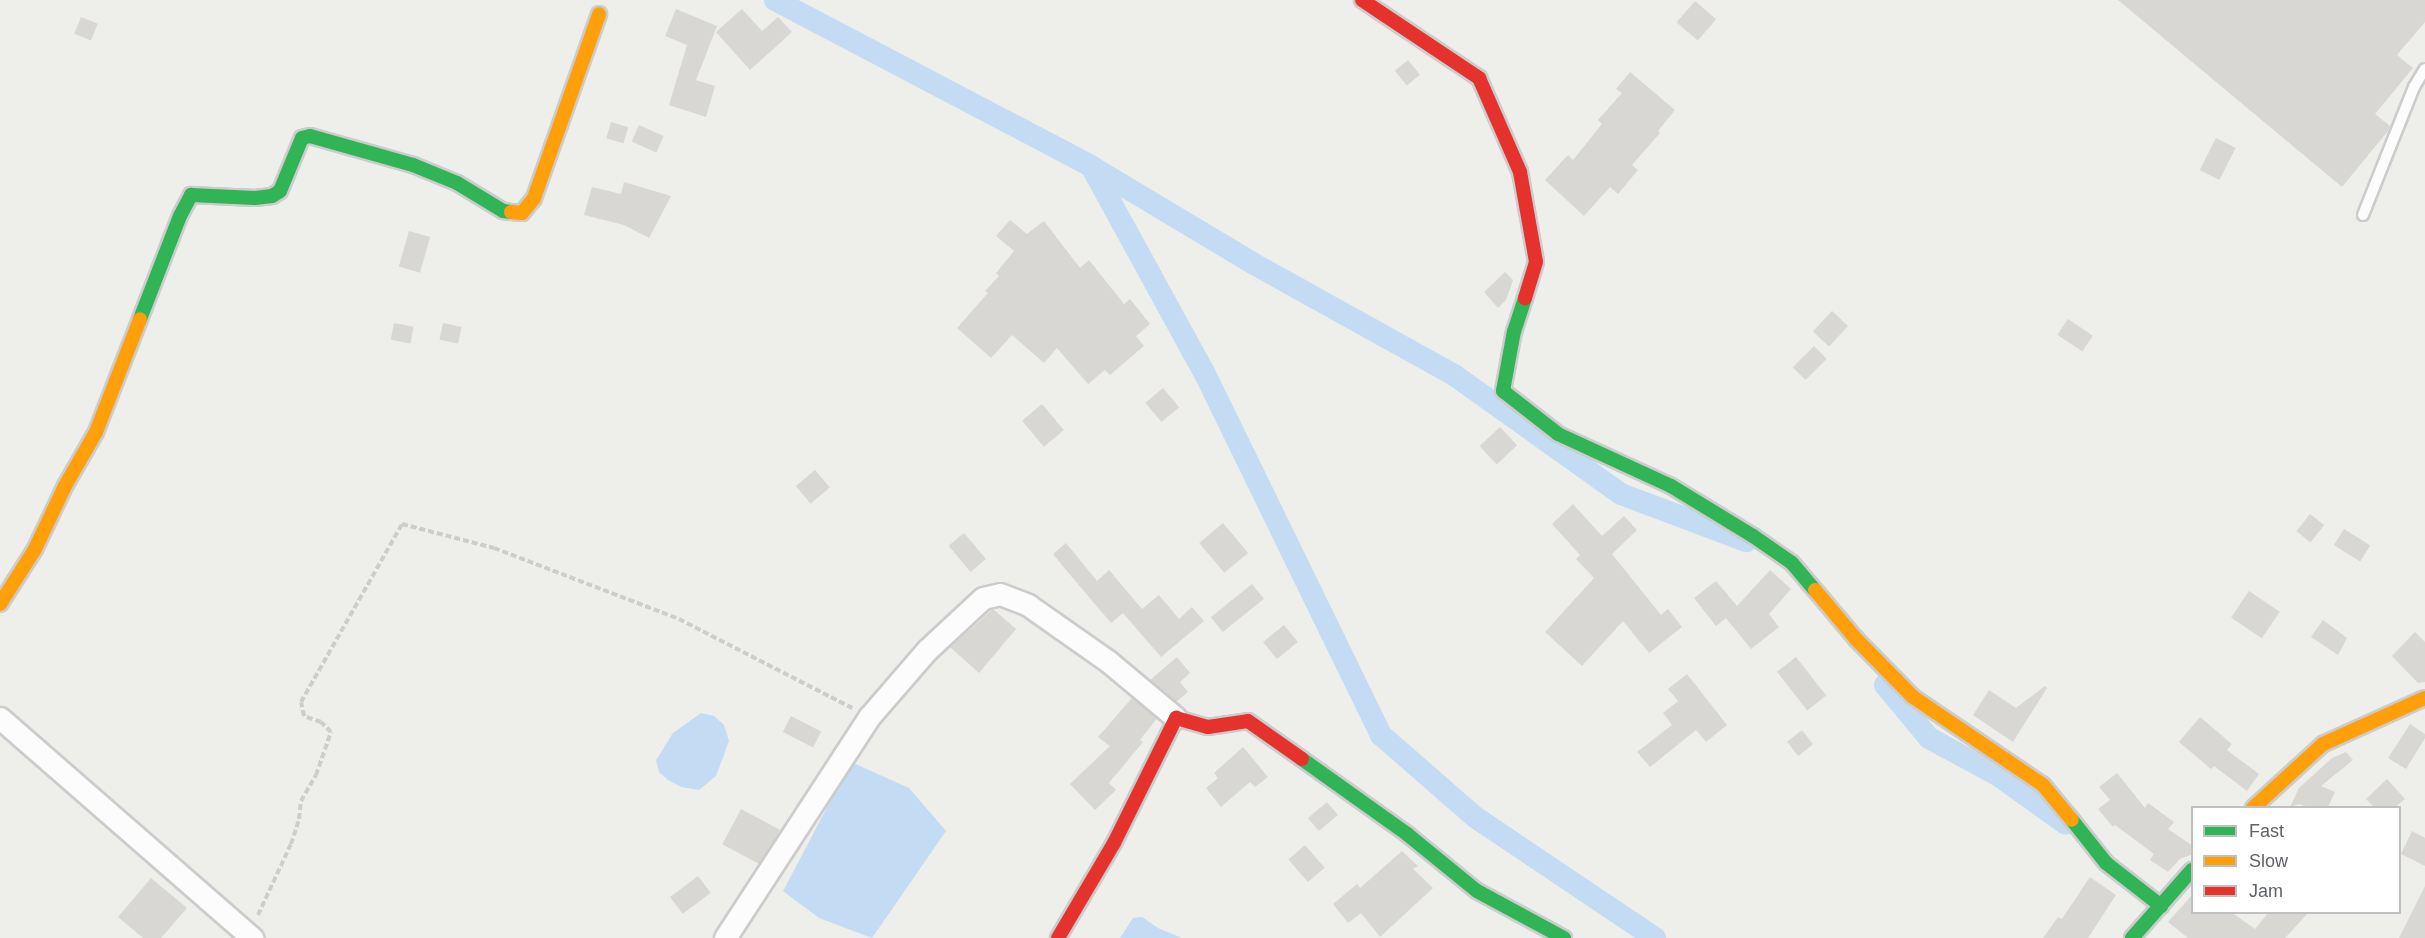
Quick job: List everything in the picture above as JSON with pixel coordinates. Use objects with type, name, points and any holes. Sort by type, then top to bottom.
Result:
[{"type":"street","points":[[1362,0],[1479,78],[1520,171],[1536,262],[1514,331],[1503,391],[1558,434],[1671,486],[1754,536],[1792,563],[1856,639],[1913,697],[2043,785],[2106,863],[2161,906]]},
{"type":"street","points":[[0,604],[35,549],[96,432],[180,216],[191,195],[255,198],[272,196],[280,191],[303,138],[310,136],[412,165],[457,183],[503,211],[522,213],[534,198],[599,14]]},
{"type":"street","points":[[725,938],[869,717],[927,650],[965,613],[983,598],[1000,594],[1028,605],[1109,662],[1176,718],[1208,727],[1248,721],[1407,834],[1477,891],[1564,938]]},
{"type":"street","points":[[2254,806],[2323,744],[2425,698]]},
{"type":"street","points":[[0,718],[250,936]]},
{"type":"street","points":[[1058,938],[1114,843],[1176,718]]},
{"type":"street","points":[[2132,938],[2191,872]]},
{"type":"lane","points":[[2362,216],[2414,87],[2425,69]]},
{"type":"path","points":[[250,936],[291,844],[299,819],[301,801],[316,775],[331,732],[321,722],[304,716],[301,702],[402,524],[494,548],[679,619],[869,717]]},
{"type":"water","points":[[701,713],[714,716],[724,725],[729,741],[716,776],[699,790],[681,787],[668,780],[659,772],[656,760],[673,733]]},
{"type":"water","points":[[851,762],[909,788],[946,831],[872,938],[819,918],[783,891]]},
{"type":"water","points":[[1142,917],[1158,928],[1182,938],[1120,938],[1133,918]]},
{"type":"building","points":[[2118,0],[2425,0],[2425,22],[2397,55],[2413,68],[2375,114],[2390,126],[2388,131],[2342,187]]},
{"type":"building","points":[[1695,1],[1716,19],[1698,41],[1677,22]]},
{"type":"building","points":[[676,9],[717,26],[696,80],[715,86],[706,117],[669,105],[687,45],[665,36]]},
{"type":"building","points":[[742,9],[762,31],[778,17],[792,32],[750,70],[716,32]]},
{"type":"building","points":[[81,17],[98,24],[91,40],[74,34]]},
{"type":"building","points":[[1408,60],[1420,75],[1407,85],[1395,71]]},
{"type":"building","points":[[1630,72],[1675,110],[1658,131],[1660,133],[1632,165],[1638,170],[1618,194],[1610,187],[1584,216],[1545,180],[1568,155],[1573,160],[1602,124],[1598,120],[1622,93],[1616,89]]},
{"type":"building","points":[[611,122],[628,127],[624,143],[606,138]]},
{"type":"building","points":[[639,125],[664,136],[656,152],[632,141]]},
{"type":"building","points":[[2216,138],[2236,148],[2219,180],[2200,170]]},
{"type":"building","points":[[624,182],[671,196],[649,238],[624,225],[584,215],[592,187],[621,194]]},
{"type":"building","points":[[1010,220],[1027,234],[1044,221],[1080,268],[1089,260],[1124,304],[1130,299],[1150,324],[1136,336],[1144,346],[1110,375],[1105,370],[1088,384],[1057,348],[1044,363],[1012,335],[991,358],[957,328],[988,293],[985,291],[999,276],[996,273],[1014,251],[996,236]]},
{"type":"building","points":[[409,231],[430,237],[420,273],[399,267]]},
{"type":"building","points":[[1505,272],[1513,280],[1506,300],[1498,308],[1484,292]]},
{"type":"building","points":[[1832,311],[1848,326],[1829,346],[1813,331]]},
{"type":"building","points":[[2068,319],[2093,336],[2082,352],[2057,335]]},
{"type":"building","points":[[394,323],[414,327],[410,344],[391,340]]},
{"type":"building","points":[[443,323],[462,327],[458,344],[439,340]]},
{"type":"building","points":[[1814,346],[1827,359],[1806,380],[1793,367]]},
{"type":"building","points":[[1163,388],[1179,407],[1161,422],[1145,403]]},
{"type":"building","points":[[1042,404],[1064,430],[1044,447],[1022,421]]},
{"type":"building","points":[[1500,427],[1517,445],[1497,464],[1480,446]]},
{"type":"building","points":[[815,470],[830,488],[811,504],[796,486]]},
{"type":"building","points":[[1573,504],[1602,536],[1624,516],[1637,530],[1612,554],[1661,615],[1668,609],[1682,627],[1649,653],[1623,621],[1582,666],[1545,632],[1594,578],[1576,559],[1580,555],[1552,524]]},
{"type":"building","points":[[2310,514],[2324,525],[2311,542],[2296,531]]},
{"type":"building","points":[[1223,523],[1248,553],[1224,573],[1199,543]]},
{"type":"building","points":[[2344,529],[2370,545],[2360,562],[2334,545]]},
{"type":"building","points":[[964,533],[986,559],[971,572],[949,546]]},
{"type":"building","points":[[1066,543],[1097,581],[1109,570],[1142,609],[1159,595],[1179,619],[1192,607],[1204,621],[1161,657],[1123,613],[1111,623],[1066,570],[1053,554]]},
{"type":"building","points":[[1770,570],[1791,589],[1769,614],[1779,627],[1751,649],[1726,618],[1716,626],[1694,598],[1716,581],[1737,606]]},
{"type":"building","points":[[1252,584],[1264,599],[1223,632],[1211,617]]},
{"type":"building","points":[[2249,591],[2280,612],[2262,638],[2231,618]]},
{"type":"building","points":[[993,609],[1016,629],[979,673],[950,647]]},
{"type":"building","points":[[2323,620],[2347,638],[2338,655],[2311,637]]},
{"type":"building","points":[[1284,625],[1298,642],[1277,659],[1263,642]]},
{"type":"building","points":[[2415,632],[2425,642],[2425,682],[2418,683],[2392,656]]},
{"type":"building","points":[[1177,657],[1190,673],[1180,682],[1188,692],[1176,702],[1150,680]]},
{"type":"building","points":[[1796,657],[1826,696],[1807,710],[1777,672]]},
{"type":"building","points":[[1687,674],[1727,725],[1706,742],[1696,730],[1650,767],[1637,752],[1672,725],[1663,713],[1678,701],[1668,689]]},
{"type":"building","points":[[2045,686],[2047,688],[2013,742],[1973,715],[1989,690],[2016,708]]},
{"type":"building","points":[[1132,698],[1157,718],[1140,740],[1143,742],[1109,783],[1116,790],[1095,810],[1070,784],[1110,746],[1098,737]]},
{"type":"building","points":[[791,716],[821,731],[813,747],[783,732]]},
{"type":"building","points":[[2200,717],[2232,744],[2227,750],[2259,774],[2247,791],[2214,766],[2211,769],[2179,742]]},
{"type":"building","points":[[2410,724],[2425,734],[2425,738],[2406,769],[2388,758]]},
{"type":"building","points":[[1802,730],[1813,744],[1798,756],[1787,742]]},
{"type":"building","points":[[1243,747],[1268,777],[1255,787],[1250,782],[1221,807],[1206,788],[1218,778],[1214,773]]},
{"type":"building","points":[[2346,752],[2353,760],[2321,786],[2335,792],[2328,806],[2299,804],[2290,806],[2299,788],[2332,758]]},
{"type":"building","points":[[2117,773],[2145,808],[2148,803],[2174,822],[2168,829],[2191,845],[2191,855],[2180,859],[2168,872],[2150,860],[2154,854],[2115,825],[2113,827],[2098,809],[2110,800],[2099,787]]},
{"type":"building","points":[[2387,779],[2405,799],[2396,806],[2373,806],[2366,799]]},
{"type":"building","points":[[1327,802],[1338,815],[1319,831],[1308,818]]},
{"type":"building","points":[[741,809],[780,830],[761,865],[722,844]]},
{"type":"building","points":[[2412,831],[2425,838],[2425,866],[2401,854]]},
{"type":"building","points":[[1305,845],[1325,868],[1308,882],[1288,859]]},
{"type":"building","points":[[1402,851],[1418,866],[1413,869],[1433,888],[1380,937],[1361,913],[1348,923],[1333,904],[1357,884],[1360,888]]},
{"type":"building","points":[[698,876],[711,893],[683,914],[670,897]]},
{"type":"building","points":[[2090,877],[2116,895],[2088,938],[2043,938],[2058,917],[2062,919]]},
{"type":"building","points":[[151,878],[187,908],[161,938],[143,938],[118,917]]},
{"type":"building","points":[[2425,886],[2425,938],[2399,938]]},
{"type":"building","points":[[2191,896],[2191,914],[2234,914],[2255,929],[2267,914],[2307,914],[2285,938],[2188,938],[2168,922]]},
{"type":"waterway","points":[[775,0],[1091,166],[1204,372],[1381,735],[1475,817],[1655,938]]},
{"type":"waterway","points":[[1092,167],[1254,264],[1454,375],[1621,494],[1746,541]]},
{"type":"waterway","points":[[1885,685],[1929,738],[1999,776],[2066,824]]},
{"type":"traffic: fast","points":[[140,319],[180,216],[191,195],[255,198],[272,196],[280,191],[302,138],[310,136],[413,165],[457,183],[503,211],[511,212]]},
{"type":"traffic: fast","points":[[1525,298],[1514,331],[1503,391],[1558,434],[1671,486],[1753,536],[1792,563],[1815,590]]},
{"type":"traffic: fast","points":[[1302,759],[1407,834],[1477,891],[1564,938]]},
{"type":"traffic: fast","points":[[2072,820],[2106,863],[2161,906]]},
{"type":"traffic: fast","points":[[2132,938],[2191,871]]},
{"type":"traffic: slow","points":[[511,212],[522,213],[534,198],[599,14]]},
{"type":"traffic: slow","points":[[0,604],[35,549],[65,486],[96,432],[140,319]]},
{"type":"traffic: slow","points":[[1815,590],[1856,639],[1913,697],[2043,785],[2072,820]]},
{"type":"traffic: slow","points":[[2255,806],[2323,744],[2425,698]]},
{"type":"traffic: jam","points":[[1362,0],[1479,78],[1520,172],[1536,262],[1525,298]]},
{"type":"traffic: jam","points":[[1058,938],[1114,843],[1176,718],[1208,727],[1248,721],[1302,759]]}]
